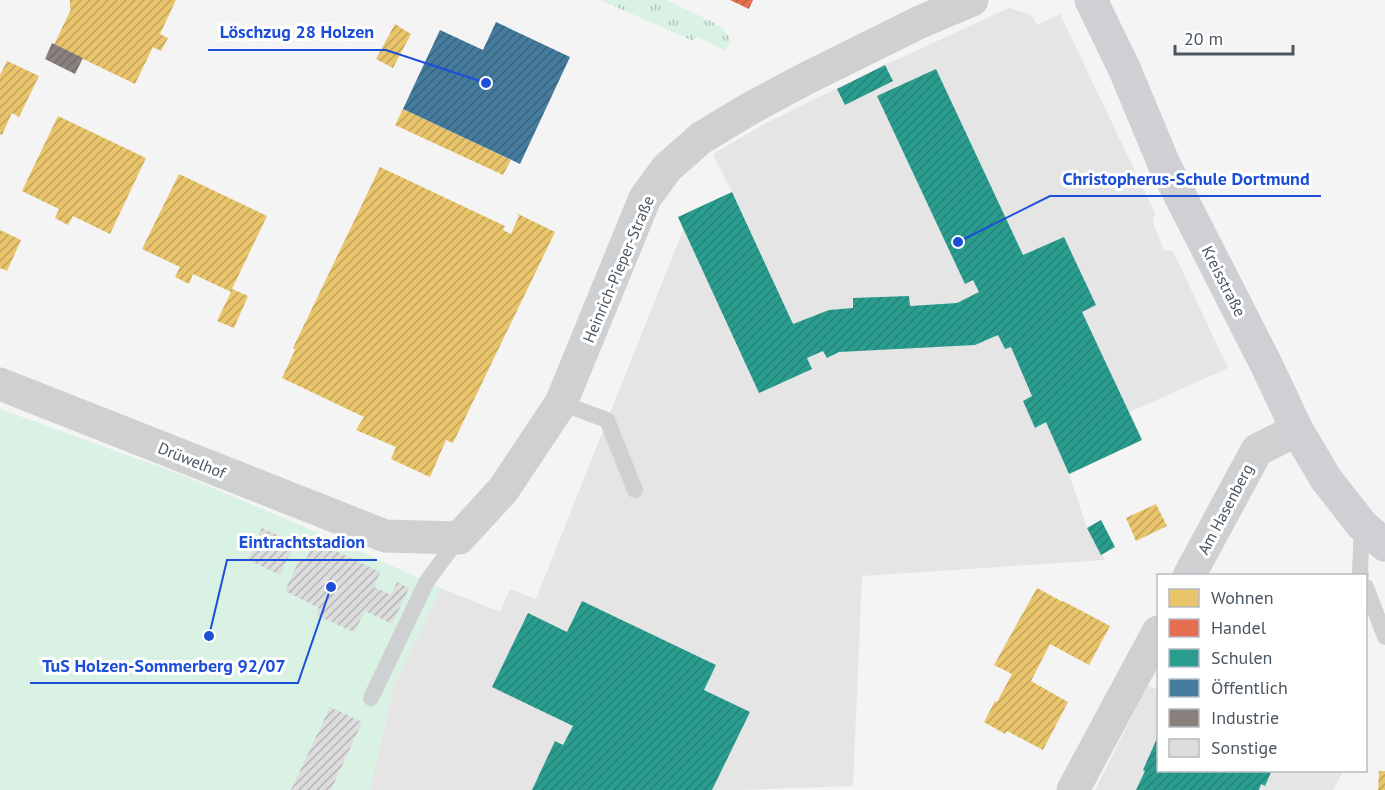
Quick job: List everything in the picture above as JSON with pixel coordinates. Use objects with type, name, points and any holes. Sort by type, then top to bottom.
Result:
[{"type":"main road","name":"Kreisstraße","points":[[1091,0],[1124,68],[1164,164],[1297,430],[1326,479],[1373,535]]},
{"type":"street","name":"Heinrich-Pieper-Straße","points":[[459,538],[503,490],[561,403],[645,198],[667,168],[701,138],[751,108],[920,22],[972,0]]},
{"type":"street","name":"Drüwelhof","points":[[0,384],[385,536],[459,538]]},
{"type":"street","name":"Am Hasenberg","points":[[1190,574],[1257,450],[1297,430]]},
{"type":"street","points":[[1073,790],[1157,634]]},
{"type":"lane","points":[[561,403],[607,420],[635,490]]},
{"type":"lane","points":[[1360,574],[1373,535]]},
{"type":"lane","points":[[370,698],[427,581],[459,538]]},
{"type":"lane","points":[[1367,592],[1385,637]]},
{"type":"shaded area","points":[[1009,8],[1031,15],[1037,25],[1060,14],[1155,213],[1153,223],[1164,250],[1173,251],[1228,368],[1130,412],[1142,440],[1069,474],[1087,528],[1105,560],[862,576],[853,786],[743,790],[370,790],[394,685],[441,588],[500,612],[510,589],[536,599],[683,230],[678,217],[732,192],[713,154],[768,122]]},
{"type":"shaded area","points":[[1148,685],[1157,690],[1157,772],[1342,772],[1333,790],[1095,790]]},
{"type":"green space","points":[[600,0],[666,0],[722,28],[729,37],[730,43],[726,51],[696,36],[693,41]]},
{"type":"green space","points":[[0,409],[182,475],[441,588],[394,685],[370,790],[0,790]]},
{"type":"building: Wohnen","points":[[70,0],[176,0],[160,34],[168,38],[161,51],[153,47],[135,84],[54,45],[71,9]]},
{"type":"building: Wohnen","points":[[395,24],[411,34],[393,68],[376,59]]},
{"type":"building: Wohnen","points":[[7,61],[39,76],[19,117],[12,113],[2,135],[0,134],[0,75]]},
{"type":"building: Wohnen","points":[[403,109],[511,160],[503,175],[395,125]]},
{"type":"building: Wohnen","points":[[58,116],[146,158],[110,234],[73,216],[68,225],[55,218],[59,209],[22,191]]},
{"type":"building: Wohnen","points":[[380,167],[505,226],[503,230],[511,234],[519,216],[516,213],[555,232],[453,443],[446,440],[430,477],[391,459],[396,447],[356,430],[364,417],[282,378],[295,350],[293,348]]},
{"type":"building: Wohnen","points":[[179,174],[267,216],[232,289],[248,296],[234,328],[217,321],[231,292],[193,274],[189,284],[175,277],[180,267],[142,249]]},
{"type":"building: Wohnen","points":[[0,230],[21,240],[7,271],[0,268]]},
{"type":"building: Wohnen","points":[[1156,504],[1167,526],[1136,541],[1126,518]]},
{"type":"building: Wohnen","points":[[1037,588],[1110,626],[1089,665],[1050,644],[1031,681],[1068,702],[1043,750],[1007,731],[1005,734],[984,722],[1012,674],[994,665]]},
{"type":"building: Wohnen","points":[[1379,771],[1385,771],[1385,790],[1378,790]]},
{"type":"building: Handel","points":[[730,0],[753,0],[749,9]]},
{"type":"building: Schulen","points":[[885,65],[893,81],[845,105],[837,89]]},
{"type":"building: Schulen","points":[[936,69],[1023,255],[1064,237],[1096,305],[1082,312],[1142,440],[1069,474],[1046,422],[1035,428],[1023,401],[1032,396],[1011,347],[1005,349],[998,335],[975,345],[839,352],[827,358],[823,351],[807,358],[812,369],[759,393],[678,217],[732,192],[793,324],[829,310],[853,308],[853,298],[909,296],[910,306],[957,303],[979,292],[973,280],[965,284],[877,96]]},
{"type":"building: Schulen","points":[[1101,520],[1115,547],[1101,555],[1087,528]]},
{"type":"building: Schulen","points":[[582,601],[716,665],[704,690],[750,712],[712,790],[532,790],[555,741],[563,745],[573,726],[492,687],[528,613],[567,632]]},
{"type":"building: Schulen","points":[[1157,738],[1157,772],[1271,772],[1265,786],[1261,784],[1259,790],[1136,790],[1145,771],[1143,770]]},
{"type":"building: Öffentlich","points":[[496,22],[570,57],[520,164],[403,109],[440,30],[483,50]]},
{"type":"building: Industrie","points":[[52,43],[83,58],[75,74],[45,59]]},
{"type":"building: Sonstige","points":[[262,528],[295,543],[280,575],[248,560]]},
{"type":"building: Sonstige","points":[[315,541],[380,572],[374,587],[391,595],[397,582],[409,588],[392,624],[365,611],[354,632],[316,615],[319,608],[285,591],[300,558],[305,561]]},
{"type":"building: Sonstige","points":[[330,707],[362,722],[331,790],[291,790]]},
{"type":"place","name":"Löschzug 28 Holzen","points":[[486,83]]},
{"type":"place","name":"Christopherus-Schule Dortmund","points":[[958,242]]},
{"type":"place","name":"TuS Holzen-Sommerberg 92/07","points":[[331,587]]},
{"type":"place","name":"Eintrachtstadion","points":[[209,636]]}]
